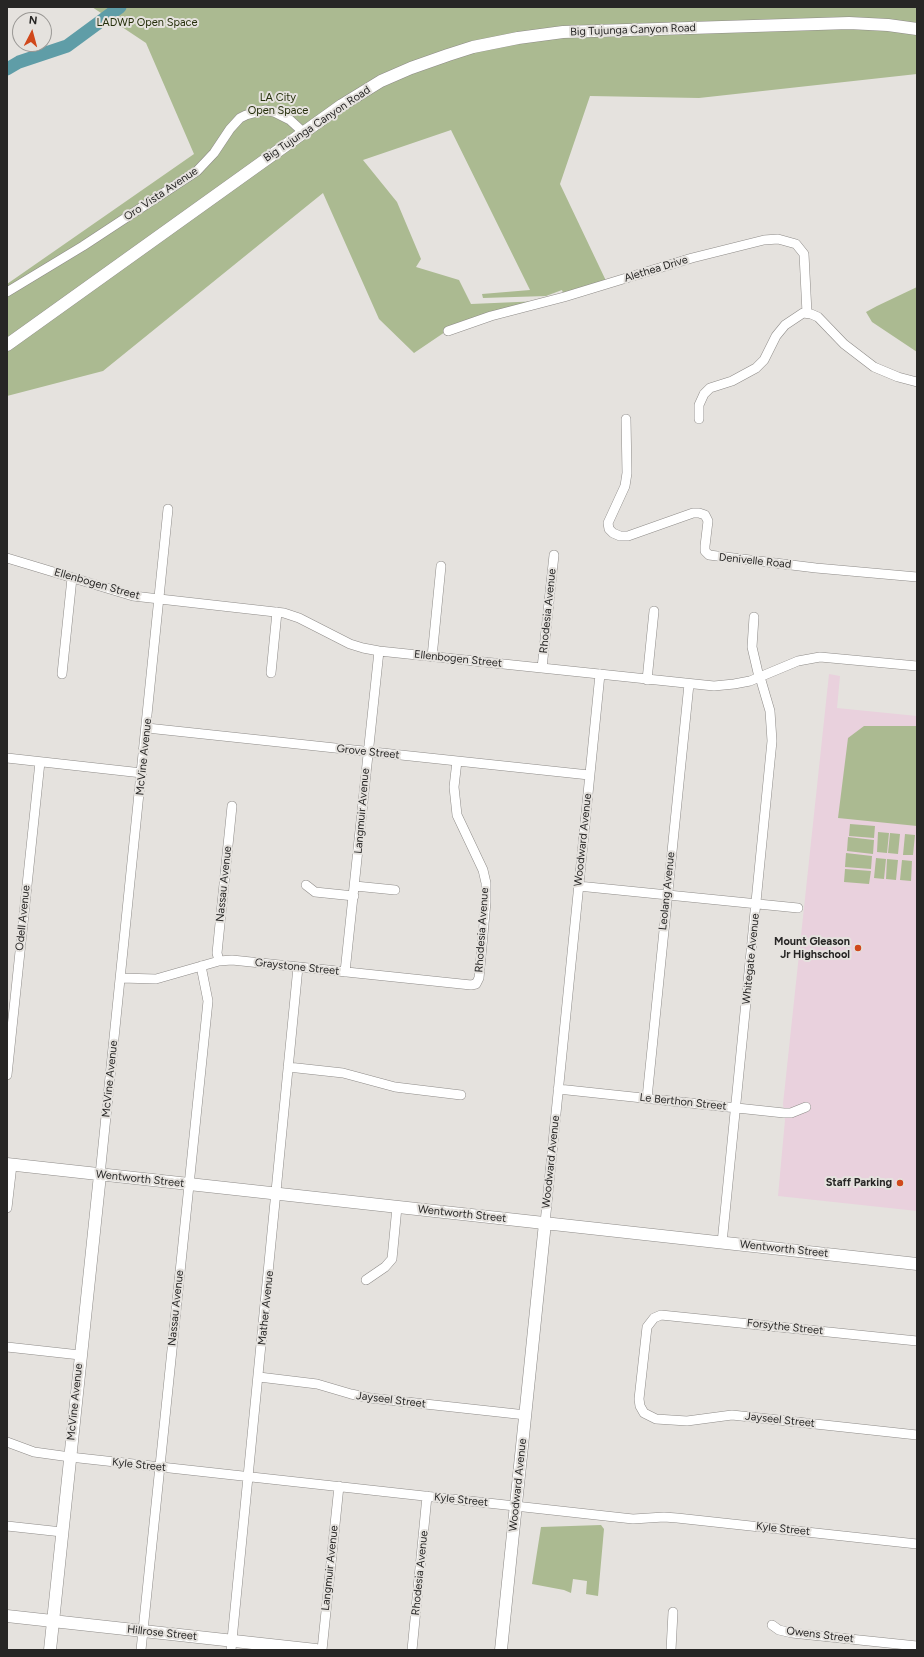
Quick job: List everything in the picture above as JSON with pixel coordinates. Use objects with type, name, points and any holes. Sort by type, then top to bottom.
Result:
[{"type":"street","name":"Big Tujunga Canyon Road","points":[[7,345],[342,105],[381,81],[411,68],[473,47],[518,38],[563,32],[849,23],[888,25],[917,29]]},
{"type":"street","name":"Oro Vista Avenue","points":[[7,292],[83,246],[197,171],[214,153],[230,128],[240,118],[265,110],[274,112],[290,120],[303,132]]},
{"type":"street","name":"Alethea Drive","points":[[448,331],[491,316],[564,297],[692,258],[764,240],[778,239],[796,244],[804,254],[807,313]]},
{"type":"street","points":[[699,419],[700,399],[708,391],[749,373],[756,368],[764,360],[776,336],[785,325],[803,313],[818,317],[844,344],[874,367],[898,377],[917,382]]},
{"type":"street","name":"Denivelle Road","points":[[626,419],[627,473],[625,486],[608,523],[609,529],[613,533],[620,536],[628,536],[693,513],[699,513],[705,515],[708,521],[708,529],[704,546],[705,551],[709,555],[816,568],[917,577]]},
{"type":"street","name":"McVine Avenue","points":[[50,1650],[147,728],[168,509]]},
{"type":"street","name":"Rhodesia Avenue","points":[[542,668],[554,554]]},
{"type":"street","name":"Ellenbogen Street","points":[[7,558],[129,595],[160,600],[277,612],[299,618],[350,644],[379,651],[647,680],[725,686],[742,683],[760,677],[798,661],[820,657],[917,666]]},
{"type":"street","points":[[432,656],[441,566]]},
{"type":"street","points":[[62,674],[72,578]]},
{"type":"street","points":[[647,680],[654,611]]},
{"type":"street","points":[[271,673],[277,612]]},
{"type":"street","name":"Whitegate Avenue","points":[[722,1243],[772,741],[770,712],[752,647],[754,617]]},
{"type":"street","name":"Langmuir Avenue","points":[[345,972],[379,651]]},
{"type":"street","name":"Woodward Avenue","points":[[501,1650],[600,674]]},
{"type":"street","name":"Leolang Avenue","points":[[647,1098],[689,684]]},
{"type":"street","name":"Grove Street","points":[[147,728],[589,775]]},
{"type":"street","points":[[7,758],[142,773]]},
{"type":"street","name":"Rhodesia Avenue","points":[[457,761],[454,787],[457,815],[483,870],[486,883],[486,902],[479,978],[476,984]]},
{"type":"street","name":"Odell Avenue","points":[[7,1075],[40,762]]},
{"type":"street","name":"Nassau Avenue","points":[[219,961],[217,953],[232,806]]},
{"type":"street","points":[[306,885],[315,892],[354,896]]},
{"type":"street","points":[[355,886],[395,890]]},
{"type":"street","points":[[578,886],[798,908]]},
{"type":"street","name":"Graystone Street","points":[[121,978],[156,979],[219,961],[239,960],[471,985],[476,984]]},
{"type":"street","name":"Nassau Avenue","points":[[141,1650],[208,1001],[201,966]]},
{"type":"street","name":"Mather Avenue","points":[[232,1645],[298,967]]},
{"type":"street","points":[[288,1067],[343,1073],[395,1087],[461,1095]]},
{"type":"street","name":"Le Berthon Street","points":[[558,1089],[784,1113],[790,1113],[806,1108]]},
{"type":"street","points":[[7,1208],[9,1165]]},
{"type":"street","name":"Wentworth Street","points":[[9,1165],[917,1264]]},
{"type":"street","points":[[366,1280],[386,1267],[392,1258],[396,1207]]},
{"type":"street","name":"Forsythe Street","points":[[644,1413],[640,1406],[639,1399],[646,1330],[649,1323],[654,1318],[664,1314],[917,1341]]},
{"type":"street","points":[[7,1347],[80,1355]]},
{"type":"street","name":"Jayseel Street","points":[[259,1377],[317,1384],[370,1398],[526,1415]]},
{"type":"street","name":"Jayseel Street","points":[[644,1413],[656,1419],[678,1422],[732,1415],[917,1435]]},
{"type":"street","name":"Kyle Street","points":[[7,1442],[34,1452],[70,1457],[633,1519],[664,1517],[677,1518],[917,1544]]},
{"type":"street","name":"Langmuir Avenue","points":[[322,1650],[339,1486]]},
{"type":"street","name":"Rhodesia Avenue","points":[[412,1650],[427,1496]]},
{"type":"street","points":[[7,1526],[62,1532]]},
{"type":"street","points":[[671,1650],[673,1612]]},
{"type":"street","name":"Hillrose Street","points":[[7,1616],[143,1631],[232,1645],[316,1650]]},
{"type":"street","name":"Owens Street","points":[[772,1625],[779,1630],[792,1633],[917,1646]]},
{"type":"shaded area","name":"Mount Gleason Jr Highschool","points":[[829,674],[840,676],[837,708],[917,716],[917,1211],[778,1196],[785,1120],[783,1104]]},
{"type":"green space","name":"LA City Open Space","points":[[92,7],[917,7],[917,74],[699,98],[590,96],[560,184],[608,285],[569,299],[462,324],[445,332],[414,353],[379,319],[323,193],[103,371],[7,396],[7,284],[194,154],[146,43]],"holes":[[[451,130],[530,290],[482,294],[483,298],[546,296],[562,290],[564,296],[541,301],[471,304],[459,280],[416,267],[421,259],[397,202],[363,160]]]},
{"type":"green space","points":[[917,287],[917,352],[872,322],[866,312]]},
{"type":"green space","points":[[864,726],[917,726],[917,826],[838,818],[848,738]]},
{"type":"green space","points":[[850,824],[875,826],[874,838],[849,836]]},
{"type":"green space","points":[[878,832],[889,833],[887,853],[877,852]]},
{"type":"green space","points":[[890,833],[900,834],[898,854],[888,853]]},
{"type":"green space","points":[[905,834],[915,835],[913,855],[903,855]]},
{"type":"green space","points":[[848,837],[874,840],[873,854],[847,851]]},
{"type":"green space","points":[[846,853],[872,856],[871,869],[845,867]]},
{"type":"green space","points":[[876,858],[886,859],[884,879],[874,878]]},
{"type":"green space","points":[[887,859],[898,860],[896,880],[886,879]]},
{"type":"green space","points":[[902,860],[912,861],[911,881],[900,880]]},
{"type":"green space","points":[[845,869],[871,871],[869,884],[844,882]]},
{"type":"green space","points":[[601,1525],[604,1529],[598,1596],[586,1594],[587,1581],[573,1579],[571,1593],[564,1590],[532,1584],[541,1527]]},
{"type":"waterway","points":[[7,69],[19,62],[67,46],[120,7]]},
{"type":"place","name":"Mount Gleason Jr Highschool","points":[[858,948]]},
{"type":"place","name":"Staff Parking","points":[[900,1183]]},
{"type":"park label","name":"LADWP Open Space","points":[[147,23]]}]
